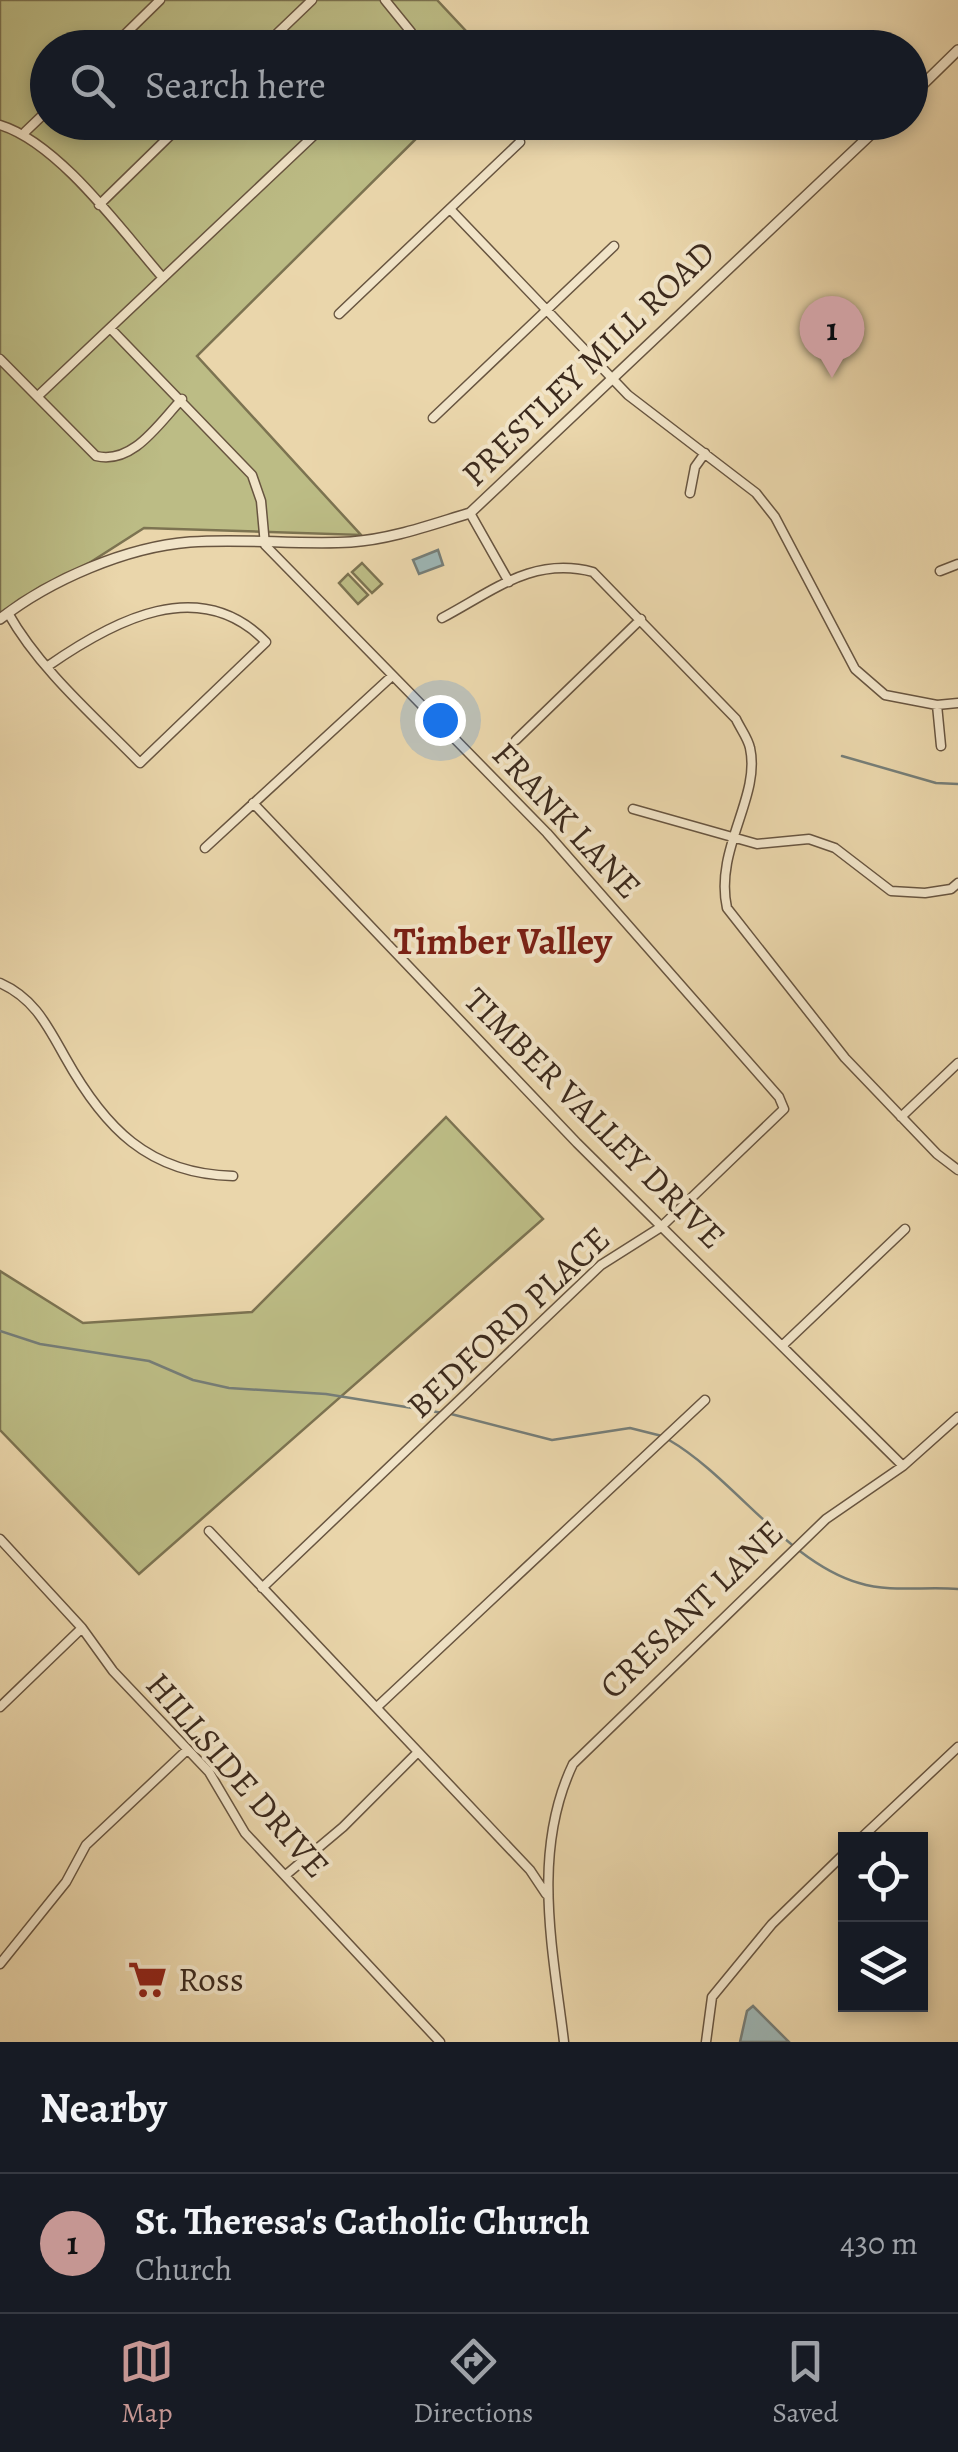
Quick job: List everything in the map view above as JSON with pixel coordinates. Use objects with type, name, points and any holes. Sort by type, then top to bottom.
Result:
[{"type":"street","points":[[130,30],[160,0]]},
{"type":"street","points":[[281,30],[312,0]]},
{"type":"street","points":[[385,0],[409,30]]},
{"type":"street","points":[[928,79],[958,50]]},
{"type":"street","points":[[0,125],[30,137]]},
{"type":"street","points":[[25,132],[30,127]]},
{"type":"street","points":[[33,140],[99,204],[163,278]]},
{"type":"street","points":[[99,204],[165,140]]},
{"type":"street","points":[[38,395],[309,140]]},
{"type":"street","name":"PRESTLEY MILL ROAD","points":[[4,616],[67,580],[143,550],[194,542],[354,542],[418,530],[470,513],[865,140]]},
{"type":"street","points":[[339,314],[520,142]]},
{"type":"street","points":[[450,208],[612,379],[652,416],[742,479],[776,517],[854,670],[884,695],[937,705],[958,703]]},
{"type":"street","points":[[433,418],[614,246]]},
{"type":"street","points":[[110,328],[252,475],[261,501],[265,545]]},
{"type":"street","points":[[0,359],[96,456],[110,459],[133,450],[182,399]]},
{"type":"street","points":[[690,492],[695,467],[705,453]]},
{"type":"street","points":[[470,513],[510,582]]},
{"type":"street","name":"FRANK LANE","points":[[265,545],[547,833],[779,1097]]},
{"type":"street","points":[[940,570],[958,564]]},
{"type":"street","points":[[442,618],[538,567],[568,566],[593,572],[736,720],[750,747],[751,774],[721,880],[727,908],[738,927],[790,983],[844,1058],[958,1170]]},
{"type":"street","points":[[4,616],[48,666],[140,763],[266,642],[221,610],[192,605],[102,632],[48,666]]},
{"type":"street","points":[[516,740],[640,619]]},
{"type":"street","points":[[205,848],[392,676]]},
{"type":"street","points":[[937,705],[941,746]]},
{"type":"street","name":"TIMBER VALLEY DRIVE","points":[[253,803],[661,1227],[784,1344],[903,1466]]},
{"type":"street","points":[[634,809],[757,844],[808,838],[835,848],[890,891],[925,894],[952,889],[958,883]]},
{"type":"street","points":[[0,983],[31,1001],[86,1092],[136,1146],[181,1170],[232,1176]]},
{"type":"street","points":[[901,1117],[958,1063]]},
{"type":"street","name":"BEDFORD PLACE","points":[[262,1588],[600,1265],[661,1227],[772,1125],[784,1109],[779,1097]]},
{"type":"street","points":[[784,1344],[905,1229]]},
{"type":"street","points":[[377,1707],[704,1400]]},
{"type":"street","name":"CRESANT LANE","points":[[564,2042],[546,1895],[550,1846],[563,1785],[587,1746],[826,1519],[903,1466],[958,1416]]},
{"type":"street","points":[[208,1531],[530,1870],[546,1895]]},
{"type":"street","name":"HILLSIDE DRIVE","points":[[0,1540],[82,1628],[112,1671],[208,1772],[245,1833],[440,2042]]},
{"type":"street","points":[[0,1707],[82,1628]]},
{"type":"street","points":[[868,1832],[958,1747]]},
{"type":"street","points":[[0,1964],[66,1882],[86,1845],[187,1750]]},
{"type":"street","points":[[287,1874],[343,1828],[418,1752]]},
{"type":"street","points":[[706,2042],[712,1997],[772,1924],[838,1860]]},
{"type":"green space","points":[[0,0],[437,0],[465,30],[30,30],[30,140],[415,140],[197,356],[361,535],[144,528],[0,620]]},
{"type":"green space","points":[[362,563],[382,584],[372,593],[352,572]]},
{"type":"green space","points":[[348,574],[368,595],[358,604],[339,583]]},
{"type":"green space","points":[[446,1117],[543,1219],[139,1574],[0,1430],[0,1271],[83,1323],[252,1312]]},
{"type":"water","points":[[438,550],[443,565],[419,574],[413,560]]},
{"type":"water","points":[[753,2006],[789,2042],[740,2042],[747,2011]]},
{"type":"waterway","points":[[842,756],[936,783],[958,784]]},
{"type":"waterway","points":[[0,1331],[40,1344],[149,1361],[193,1380],[229,1388],[326,1394],[443,1413]]},
{"type":"waterway","points":[[451,1414],[552,1440],[630,1428],[662,1436]]},
{"type":"waterway","points":[[669,1440],[716,1475],[784,1538],[833,1572],[884,1588],[958,1589]]},
{"type":"place","name":"St. Theresa's Catholic Church","points":[[832,378]]},
{"type":"place","name":"Ross","points":[[148,1979]]},
{"type":"district","name":"Timber Valley","points":[[503,941]]}]
